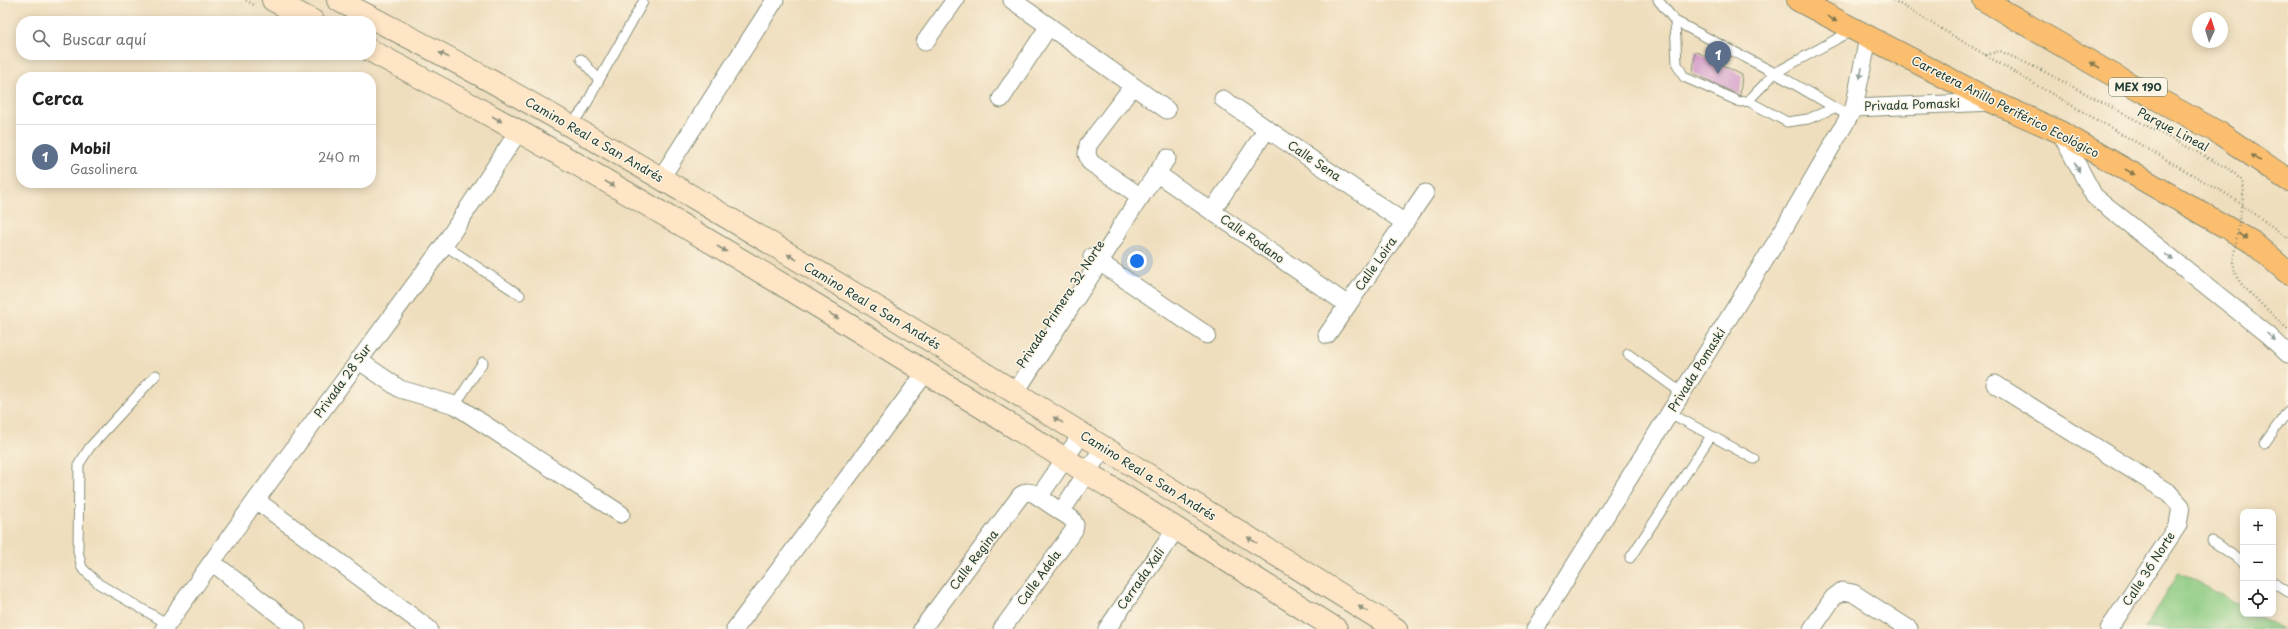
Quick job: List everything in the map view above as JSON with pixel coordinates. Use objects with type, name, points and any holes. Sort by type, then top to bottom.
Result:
[{"type":"highway","name":"Carretera Anillo Periférico Ecológico","points":[[1798,0],[1993,102],[2060,132],[2252,242],[2288,273]]},
{"type":"highway","name":"MEX 190","points":[[1984,0],[2106,71],[2222,134],[2288,180]]},
{"type":"main road","points":[[273,0],[303,16]]},
{"type":"main road","name":"Camino Real a San Andrés","points":[[338,0],[368,16]]},
{"type":"main road","name":"Camino Real a San Andrés","points":[[376,20],[478,74],[660,178],[1011,390],[1081,435],[1396,629]]},
{"type":"main road","points":[[376,54],[463,100],[730,254],[926,372],[1336,629]]},
{"type":"main road","points":[[463,100],[478,74]]},
{"type":"street","points":[[660,178],[775,0]]},
{"type":"street","points":[[925,42],[955,0]]},
{"type":"street","points":[[1012,0],[1167,110]]},
{"type":"street","points":[[1001,99],[1048,26]]},
{"type":"street","name":"Privada Pomaski","points":[[1535,629],[1776,242],[1852,112],[1861,34]]},
{"type":"street","points":[[1132,86],[1088,145],[1087,154],[1090,162],[1141,197]]},
{"type":"street","name":"Calle Sena","points":[[1223,99],[1405,223]]},
{"type":"street","name":"Privada Pomaski","points":[[1852,112],[1993,102]]},
{"type":"street","points":[[1212,211],[1267,129]]},
{"type":"street","name":"Privada 28 Sur","points":[[166,626],[358,360],[444,245],[518,132]]},
{"type":"street","points":[[2060,132],[2094,196],[2268,335],[2288,354]]},
{"type":"street","name":"Privada Primera 32 Norte","points":[[1011,390],[1096,260],[1106,235],[1121,226],[1167,158]]},
{"type":"street","name":"Calle Rodano","points":[[1156,173],[1348,305]]},
{"type":"street","name":"Calle Loira","points":[[1327,335],[1425,193]]},
{"type":"street","points":[[1096,260],[1207,335]]},
{"type":"street","points":[[358,360],[400,389],[455,405],[621,514]]},
{"type":"street","points":[[735,629],[926,372]]},
{"type":"street","name":"Calle 36 Norte","points":[[1995,384],[2170,493],[2181,506],[2178,525],[2109,629]]},
{"type":"street","name":"Calle Regina","points":[[922,629],[1021,495],[1033,495],[1065,460],[1081,435]]},
{"type":"street","points":[[1033,495],[1061,512],[1103,448]]},
{"type":"street","points":[[256,500],[429,629]]},
{"type":"street","name":"Calle Adela","points":[[1002,629],[1074,530],[1075,525],[1072,519],[1061,512]]},
{"type":"street","name":"Cerrada Xali","points":[[1106,629],[1176,529]]},
{"type":"street","points":[[212,562],[297,629]]},
{"type":"street","points":[[1812,629],[1833,598],[1842,591],[1853,593],[1891,624],[1910,629]]},
{"type":"lane","points":[[1658,0],[1675,21],[1775,73],[1834,108],[1852,112]]},
{"type":"lane","points":[[570,126],[585,107],[643,2]]},
{"type":"lane","points":[[1675,21],[1677,64],[1684,77],[1740,102],[1748,100],[1775,73],[1861,34]]},
{"type":"lane","points":[[581,59],[599,80]]},
{"type":"lane","points":[[1748,100],[1787,122],[1808,119],[1834,108]]},
{"type":"lane","points":[[444,245],[520,295]]},
{"type":"lane","points":[[1628,354],[1682,393]]},
{"type":"lane","points":[[455,405],[483,362]]},
{"type":"lane","points":[[156,375],[90,447],[79,464],[78,551],[82,568],[99,584],[166,626]]},
{"type":"lane","points":[[2264,444],[2288,411]]},
{"type":"lane","points":[[1670,413],[1754,459]]},
{"type":"lane","points":[[1630,558],[1711,436]]},
{"type":"lane","points":[[2212,541],[2240,560]]},
{"type":"lane","points":[[2276,583],[2287,588]]},
{"type":"path","points":[[1893,0],[2228,196],[2288,238]]},
{"type":"path","name":"Parque Lineal","points":[[1985,55],[2000,51],[2041,70],[2231,170],[2239,178],[2244,188],[2233,262],[2236,276],[2242,285],[2288,330]]},
{"type":"green space","points":[[2179,572],[2240,605],[2240,617],[2261,617],[2283,629],[2145,629]]},
{"type":"building","points":[[1695,51],[1742,75],[1740,96],[1693,73]]},
{"type":"place","name":"Mobil","points":[[1718,74]]}]
